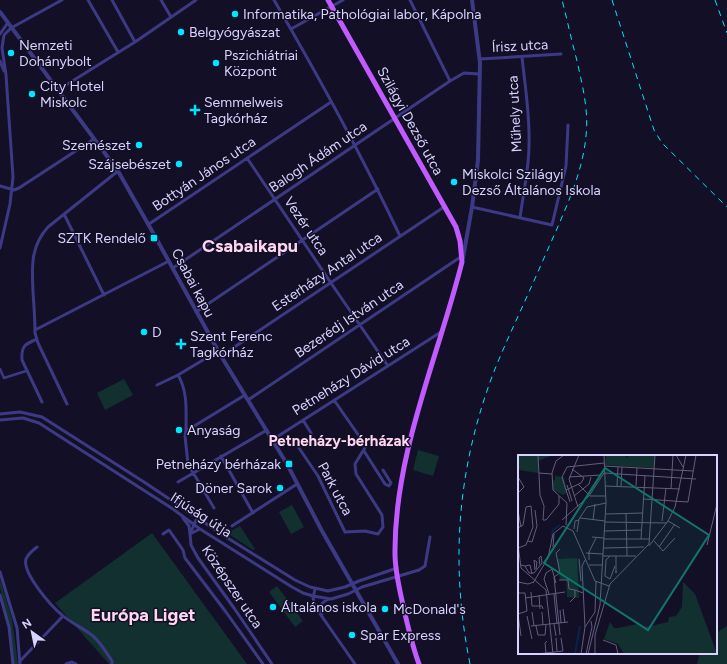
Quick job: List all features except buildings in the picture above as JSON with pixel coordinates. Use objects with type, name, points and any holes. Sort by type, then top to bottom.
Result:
[{"type":"main road","name":"Szilágyi Dezső utca","points":[[328,0],[456,227],[460,241],[462,259]]},
{"type":"main road","points":[[419,664],[413,647],[397,576],[395,556],[398,496],[410,441],[462,259]]},
{"type":"street","points":[[0,248],[13,178],[6,75],[1,51],[4,34],[11,28],[62,0]]},
{"type":"street","points":[[88,0],[118,52]]},
{"type":"street","points":[[112,0],[135,42]]},
{"type":"street","points":[[161,0],[170,17]]},
{"type":"street","points":[[58,90],[135,42],[196,0]]},
{"type":"street","points":[[274,0],[378,188],[400,236]]},
{"type":"street","points":[[291,29],[343,0]]},
{"type":"street","points":[[410,0],[450,81]]},
{"type":"street","points":[[462,259],[472,207],[478,160],[480,59],[472,0]]},
{"type":"street","name":"Csabai kapu","points":[[0,12],[7,24],[118,171],[149,224],[218,351],[267,430],[398,664]]},
{"type":"street","points":[[0,34],[7,24]]},
{"type":"street","name":"Írisz utca","points":[[480,59],[561,54]]},
{"type":"street","name":"Műhely utca","points":[[520,218],[529,144],[528,110],[522,57]]},
{"type":"street","points":[[0,61],[6,75]]},
{"type":"street","name":"Balogh Ádám utca","points":[[173,268],[450,81],[464,73],[479,74]]},
{"type":"street","name":"Bottyán János utca","points":[[149,224],[331,102]]},
{"type":"street","points":[[472,207],[552,225],[566,166],[568,124]]},
{"type":"street","points":[[0,186],[12,189],[19,188],[94,139]]},
{"type":"street","name":"Vezér utca","points":[[247,158],[330,283],[388,366]]},
{"type":"street","points":[[68,404],[37,339],[35,330],[32,264],[34,250],[43,232],[48,227],[118,171]]},
{"type":"street","points":[[196,312],[378,188]]},
{"type":"street","name":"Esterházy Antal utca","points":[[222,356],[444,207]]},
{"type":"street","points":[[64,214],[104,295]]},
{"type":"street","points":[[460,241],[467,231]]},
{"type":"street","name":"Bezerédj István utca","points":[[248,400],[359,325],[462,259]]},
{"type":"street","points":[[35,330],[169,261]]},
{"type":"street","name":"Petneházy Dávid utca","points":[[272,440],[442,332]]},
{"type":"street","points":[[37,339],[26,344],[21,352],[26,371],[42,402]]},
{"type":"street","points":[[157,385],[178,375],[218,351]]},
{"type":"street","points":[[0,368],[4,378],[26,371]]},
{"type":"street","points":[[178,375],[186,394],[185,436],[188,464],[214,508]]},
{"type":"street","points":[[186,431],[245,395]]},
{"type":"street","points":[[334,400],[366,446],[364,451],[385,484],[389,486],[391,483],[383,470]]},
{"type":"street","name":"Ifjúság útja","points":[[0,414],[20,412],[42,417],[295,580],[315,589],[328,591],[346,587],[397,568]]},
{"type":"street","name":"Ifjúság útja","points":[[0,420],[23,418],[39,423],[292,588],[313,596],[330,599],[419,570],[425,566],[430,537]]},
{"type":"street","name":"Park utca","points":[[303,420],[311,433],[311,437],[299,445],[299,448],[318,476],[344,532],[365,531],[378,534],[384,527],[382,515],[356,474],[354,464],[364,451]]},
{"type":"street","points":[[178,482],[267,430]]},
{"type":"street","points":[[221,456],[253,513]]},
{"type":"street","points":[[232,526],[297,484]]},
{"type":"street","name":"Ifjúság útja","points":[[178,504],[178,506],[208,524]]},
{"type":"street","points":[[181,515],[189,526],[190,534],[200,529]]},
{"type":"street","name":"Középszer utca","points":[[197,518],[190,534],[191,545],[194,551],[272,664]]},
{"type":"street","name":"Középszer utca","points":[[164,534],[168,530],[183,550],[185,558],[263,664]]},
{"type":"street","points":[[37,547],[26,558],[26,567],[46,598],[63,616],[85,630],[99,642],[112,661],[112,664]]},
{"type":"street","points":[[0,572],[17,628],[20,662]]},
{"type":"street","points":[[203,582],[211,577]]},
{"type":"street","points":[[315,589],[313,596],[314,603],[355,664]]},
{"type":"street","points":[[0,595],[9,627],[13,664]]},
{"type":"street","points":[[322,616],[320,605],[322,602],[330,599]]},
{"type":"street","points":[[226,612],[234,608]]},
{"type":"street","points":[[20,662],[63,616]]},
{"type":"street","points":[[66,664],[72,662],[76,664]]},
{"type":"green space","points":[[124,379],[133,395],[105,410],[97,393]]},
{"type":"green space","points":[[418,450],[439,456],[433,476],[413,470]]},
{"type":"green space","points":[[292,505],[304,527],[291,534],[279,512]]},
{"type":"green space","points":[[240,526],[255,549],[253,550],[227,533]]},
{"type":"green space","name":"Európa Liget","points":[[152,533],[247,664],[109,664],[55,603]]},
{"type":"green space","points":[[0,579],[12,619],[18,664],[14,664],[10,629],[0,588]]},
{"type":"green space","points":[[277,586],[303,621],[295,627],[269,592]]},
{"type":"green space","points":[[727,626],[727,664],[697,664],[700,654],[717,654],[717,632]]},
{"type":"waterway","points":[[221,610],[225,615]]},
{"type":"railway","points":[[470,664],[460,590],[459,554],[460,518],[471,446],[493,374],[575,185],[582,161],[586,136],[587,116],[584,96],[562,0]]},
{"type":"railway","points":[[612,0],[654,130],[662,143],[727,207]]},
{"type":"railway","points":[[715,0],[727,33]]},
{"type":"place","name":"Informatika, Pathológiai labor, Kápolna","points":[[235,14]]},
{"type":"place","name":"Belgyógyászat","points":[[181,32]]},
{"type":"place","name":"Nemzeti Dohánybolt","points":[[11,53]]},
{"type":"place","name":"Pszichiátriai Központ","points":[[216,63]]},
{"type":"place","name":"City Hotel Miskolc","points":[[32,94]]},
{"type":"place","name":"Semmelweis Tagkórház","points":[[195,110]]},
{"type":"place","name":"Szemészet","points":[[139,145]]},
{"type":"place","name":"Szájsebészet","points":[[179,164]]},
{"type":"place","name":"Miskolci Szilágyi Dezső Általános Iskola","points":[[454,182]]},
{"type":"place","name":"SZTK Rendelő","points":[[154,238]]},
{"type":"place","name":"D","points":[[144,332]]},
{"type":"place","name":"Szent Ferenc Tagkórház","points":[[181,344]]},
{"type":"place","name":"Anyaság","points":[[179,430]]},
{"type":"place","name":"Petneházy bérházak","points":[[289,464]]},
{"type":"place","name":"Döner Sarok","points":[[280,488]]},
{"type":"place","name":"Általános iskola","points":[[273,607]]},
{"type":"place","name":"McDonald's","points":[[385,609]]},
{"type":"place","name":"Spar Express","points":[[352,635]]},
{"type":"district","name":"Csabaikapu","points":[[250,246]]},
{"type":"district","name":"Petneházy-bérházak","points":[[339,441]]},
{"type":"district","name":"Európa Liget","points":[[143,615]]}]
